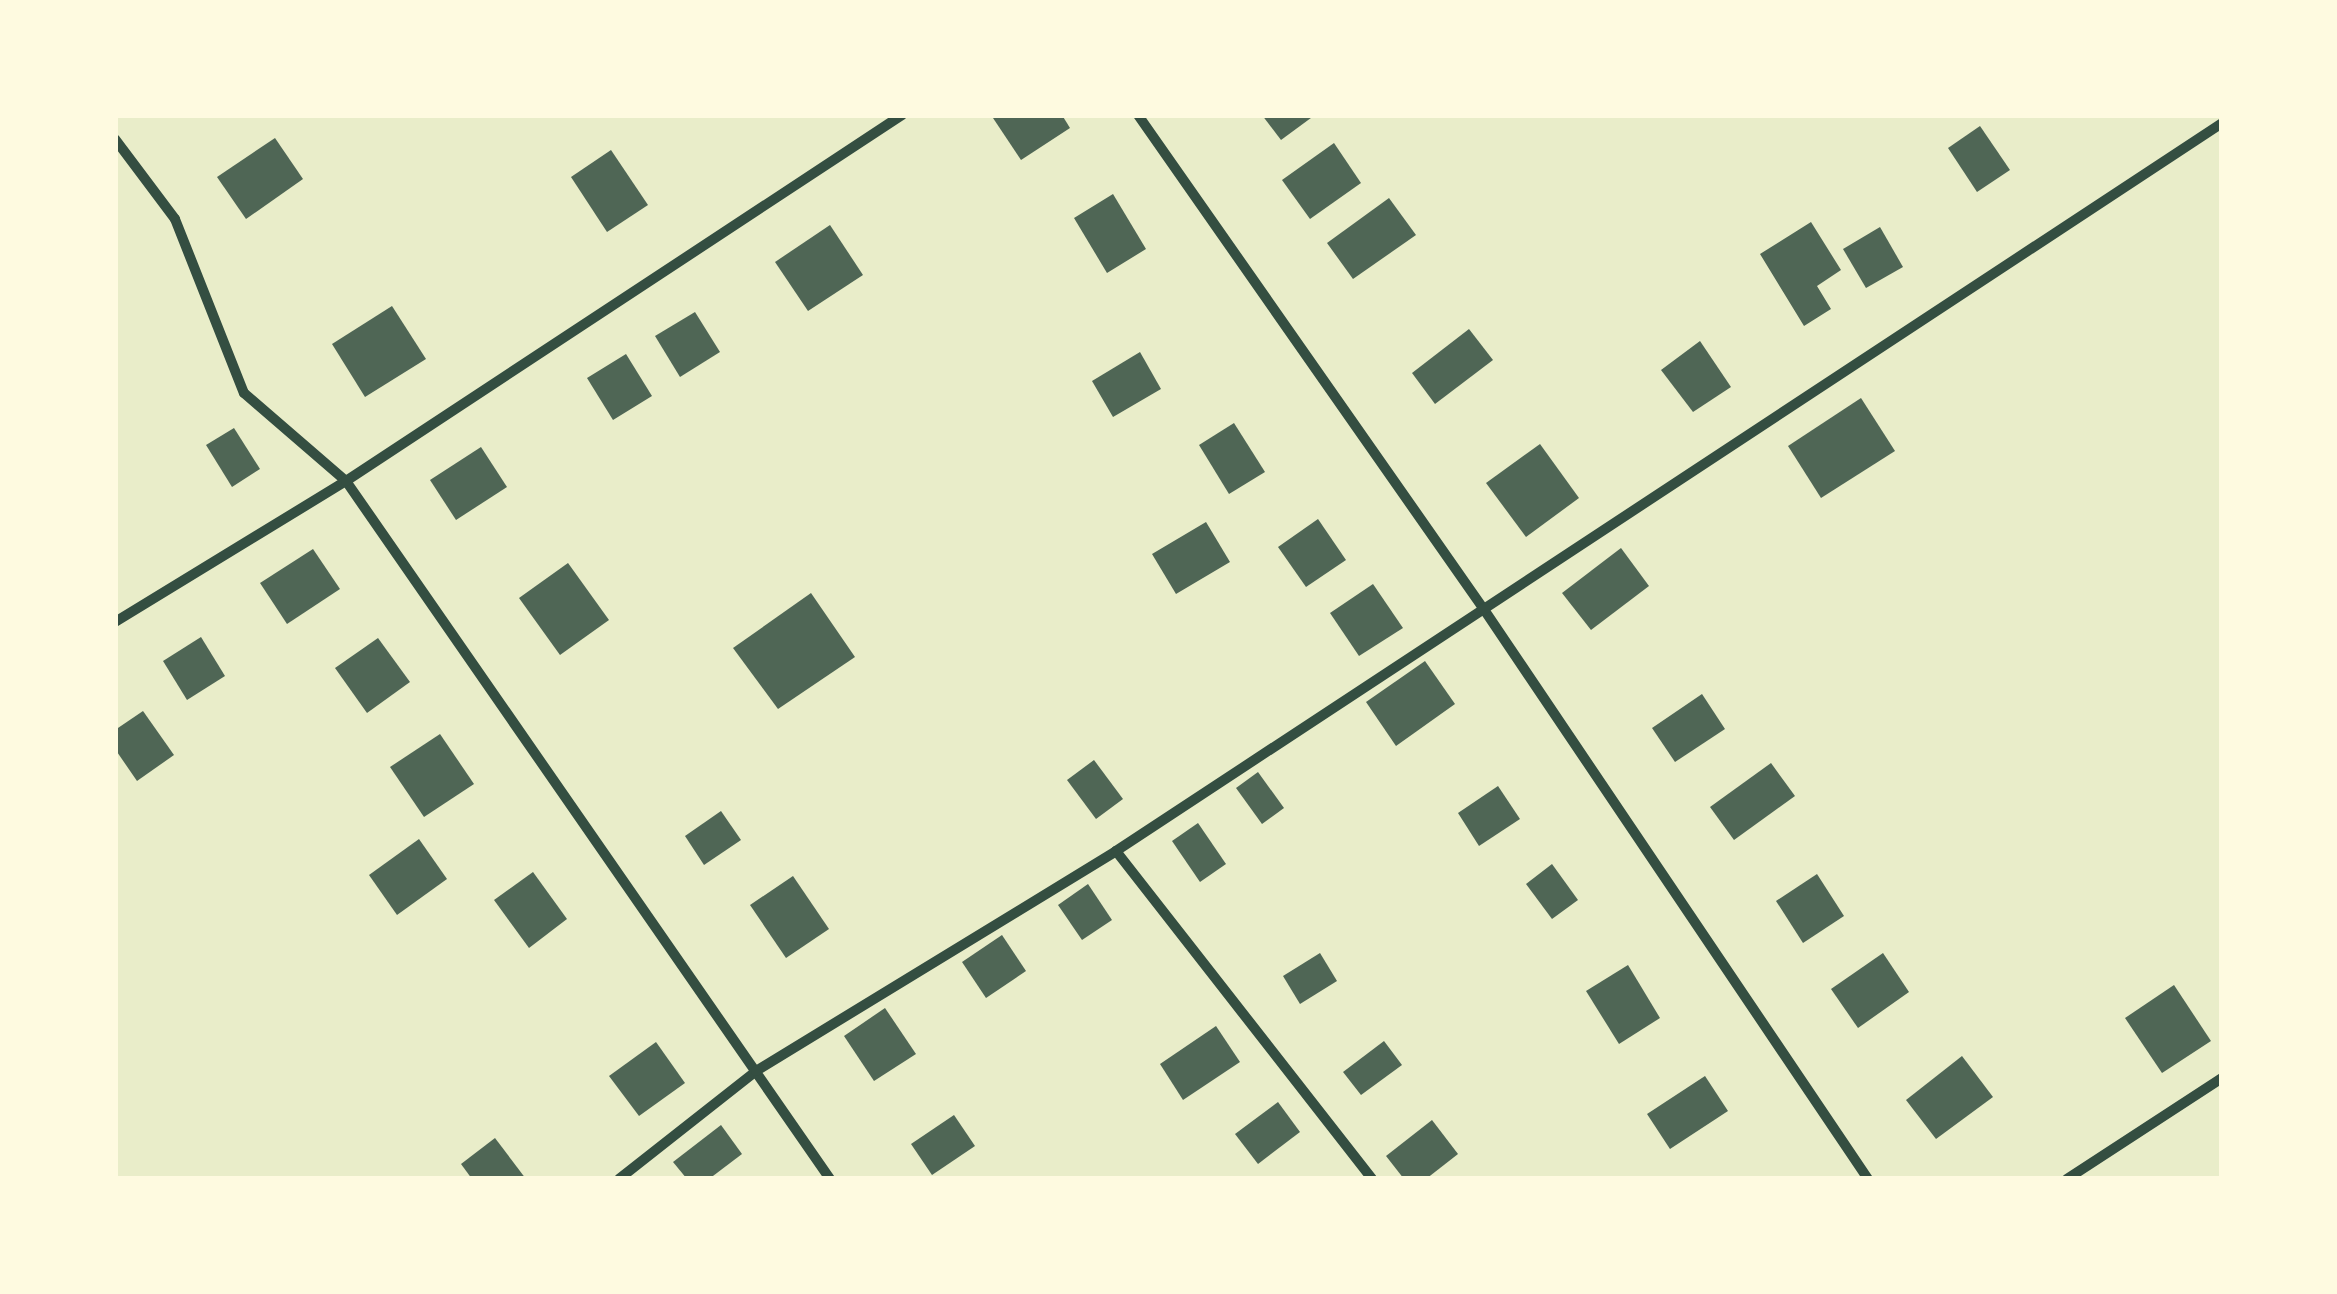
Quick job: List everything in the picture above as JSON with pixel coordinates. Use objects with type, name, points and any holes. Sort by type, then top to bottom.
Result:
[{"type":"street","points":[[115,622],[346,481],[902,115]]},
{"type":"street","points":[[1138,115],[1483,608],[1868,1179]]},
{"type":"street","points":[[619,1179],[756,1071],[1116,851],[2222,123]]},
{"type":"street","points":[[115,138],[175,219],[244,393],[346,481],[830,1179]]},
{"type":"street","points":[[1116,851],[1372,1179]]},
{"type":"street","points":[[2067,1179],[2222,1078]]},
{"type":"building","points":[[991,115],[1062,115],[1070,128],[1021,160]]},
{"type":"building","points":[[1262,115],[1315,115],[1281,140]]},
{"type":"building","points":[[1980,126],[2010,170],[1977,192],[1948,148]]},
{"type":"building","points":[[275,138],[303,179],[246,219],[217,177]]},
{"type":"building","points":[[1334,143],[1361,183],[1310,219],[1282,180]]},
{"type":"building","points":[[611,150],[648,205],[607,232],[571,177]]},
{"type":"building","points":[[1113,194],[1146,249],[1107,273],[1074,218]]},
{"type":"building","points":[[1389,198],[1416,235],[1353,279],[1327,243]]},
{"type":"building","points":[[1811,222],[1841,270],[1817,286],[1831,309],[1804,326],[1760,254]]},
{"type":"building","points":[[830,225],[863,275],[808,311],[775,262]]},
{"type":"building","points":[[1880,227],[1903,267],[1866,288],[1843,249]]},
{"type":"building","points":[[392,306],[426,359],[365,397],[332,344]]},
{"type":"building","points":[[695,312],[720,352],[680,377],[655,336]]},
{"type":"building","points":[[1469,329],[1493,360],[1435,404],[1412,373]]},
{"type":"building","points":[[1700,341],[1731,387],[1693,412],[1661,370]]},
{"type":"building","points":[[1140,352],[1161,389],[1113,417],[1092,381]]},
{"type":"building","points":[[626,354],[652,396],[613,420],[587,378]]},
{"type":"building","points":[[1861,398],[1895,451],[1821,498],[1788,446]]},
{"type":"building","points":[[1234,423],[1265,472],[1229,494],[1199,445]]},
{"type":"building","points":[[234,428],[260,469],[232,487],[206,445]]},
{"type":"building","points":[[1540,444],[1579,498],[1526,537],[1486,483]]},
{"type":"building","points":[[481,447],[507,487],[456,520],[430,480]]},
{"type":"building","points":[[1318,519],[1346,560],[1306,587],[1278,547]]},
{"type":"building","points":[[1206,522],[1230,562],[1176,594],[1152,554]]},
{"type":"building","points":[[1621,548],[1649,586],[1591,630],[1562,593]]},
{"type":"building","points":[[313,549],[340,589],[287,624],[260,583]]},
{"type":"building","points":[[568,563],[609,620],[560,655],[519,598]]},
{"type":"building","points":[[1373,584],[1403,628],[1359,656],[1330,613]]},
{"type":"building","points":[[811,593],[855,657],[778,709],[733,648]]},
{"type":"building","points":[[201,637],[225,676],[187,700],[163,661]]},
{"type":"building","points":[[378,638],[410,682],[367,713],[335,668]]},
{"type":"building","points":[[1425,661],[1455,704],[1396,746],[1366,702]]},
{"type":"building","points":[[1702,694],[1725,729],[1675,762],[1652,728]]},
{"type":"building","points":[[143,711],[174,755],[137,781],[115,749],[115,730]]},
{"type":"building","points":[[440,734],[474,784],[424,817],[390,767]]},
{"type":"building","points":[[1094,760],[1123,799],[1096,819],[1067,780]]},
{"type":"building","points":[[1771,763],[1795,796],[1734,840],[1710,807]]},
{"type":"building","points":[[1258,772],[1284,808],[1262,824],[1236,788]]},
{"type":"building","points":[[1498,786],[1520,819],[1479,846],[1458,813]]},
{"type":"building","points":[[721,811],[741,840],[704,865],[685,836]]},
{"type":"building","points":[[1198,823],[1226,864],[1200,882],[1172,841]]},
{"type":"building","points":[[419,839],[447,879],[397,915],[369,875]]},
{"type":"building","points":[[1552,864],[1578,900],[1552,919],[1526,884]]},
{"type":"building","points":[[533,872],[567,919],[529,948],[494,900]]},
{"type":"building","points":[[1817,874],[1844,916],[1803,943],[1776,901]]},
{"type":"building","points":[[793,876],[829,929],[786,958],[750,905]]},
{"type":"building","points":[[1088,884],[1112,920],[1082,940],[1058,905]]},
{"type":"building","points":[[1002,935],[1026,971],[986,998],[962,962]]},
{"type":"building","points":[[1320,953],[1337,981],[1300,1004],[1283,976]]},
{"type":"building","points":[[1883,953],[1909,992],[1858,1028],[1831,989]]},
{"type":"building","points":[[1628,965],[1660,1018],[1619,1044],[1586,991]]},
{"type":"building","points":[[2174,985],[2211,1041],[2162,1073],[2125,1018]]},
{"type":"building","points":[[885,1008],[916,1054],[874,1081],[844,1036]]},
{"type":"building","points":[[1216,1026],[1240,1062],[1183,1100],[1160,1064]]},
{"type":"building","points":[[1384,1041],[1402,1065],[1361,1095],[1343,1072]]},
{"type":"building","points":[[656,1042],[685,1083],[639,1116],[609,1076]]},
{"type":"building","points":[[1962,1056],[1993,1097],[1936,1139],[1906,1100]]},
{"type":"building","points":[[1705,1076],[1728,1111],[1670,1149],[1647,1114]]},
{"type":"building","points":[[1278,1102],[1300,1132],[1258,1164],[1235,1134]]},
{"type":"building","points":[[954,1115],[975,1146],[932,1175],[911,1144]]},
{"type":"building","points":[[1432,1120],[1458,1154],[1426,1179],[1404,1179],[1386,1156]]},
{"type":"building","points":[[721,1125],[742,1154],[709,1179],[687,1179],[673,1162]]},
{"type":"building","points":[[495,1138],[526,1179],[472,1179],[461,1164]]}]
